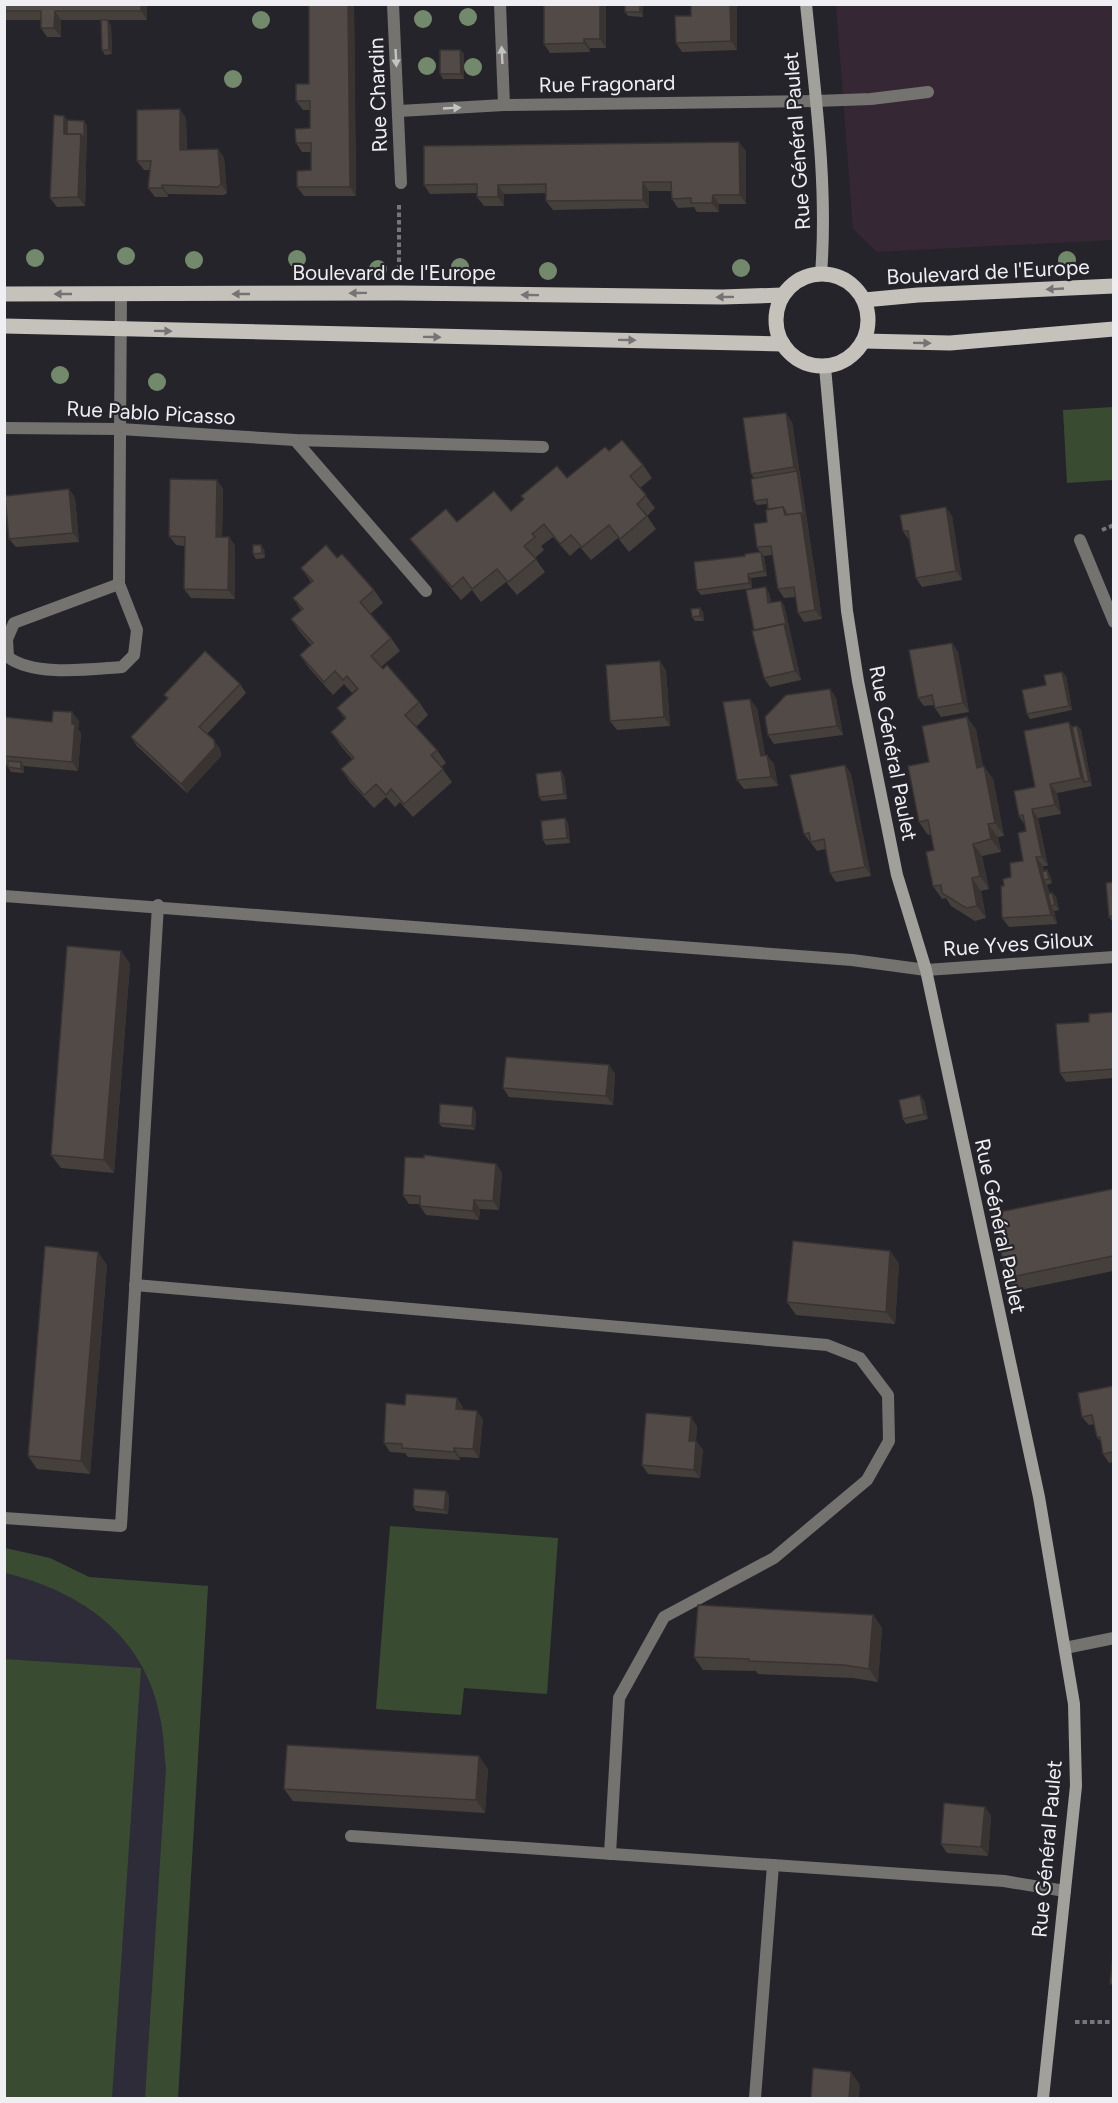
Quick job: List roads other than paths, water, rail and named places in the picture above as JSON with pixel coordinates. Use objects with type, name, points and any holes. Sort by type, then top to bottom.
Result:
[{"type":"main road","points":[[821,274],[847,281],[864,300],[868,328],[864,340],[848,359],[825,366],[809,365],[794,357],[783,344],[776,324],[776,314],[783,295],[794,284],[806,277],[821,274]]},
{"type":"main road","name":"Boulevard de l'Europe","points":[[864,300],[918,295],[1113,286]]},
{"type":"main road","name":"Boulevard de l'Europe","points":[[4,294],[399,293],[722,297],[783,295]]},
{"type":"main road","points":[[4,326],[783,344]]},
{"type":"main road","points":[[864,340],[950,343],[1113,329]]},
{"type":"street","name":"Rue Chardin","points":[[393,4],[401,183]]},
{"type":"street","points":[[500,4],[504,105]]},
{"type":"street","name":"Rue Général Paulet","points":[[806,4],[816,101],[824,239],[821,274]]},
{"type":"street","name":"Rue Fragonard","points":[[399,111],[504,105],[816,101],[871,99],[928,92]]},
{"type":"street","points":[[119,584],[14,623],[8,639],[8,657],[18,665],[73,671],[122,667],[134,655],[137,630],[119,584],[121,293]]},
{"type":"street","name":"Rue Général Paulet","points":[[825,366],[846,611],[858,681],[897,875],[926,970],[1039,1497],[1074,1704],[1076,1786],[1043,2098]]},
{"type":"street","name":"Rue Pablo Picasso","points":[[4,428],[120,429],[295,440],[543,447]]},
{"type":"street","points":[[295,440],[426,591]]},
{"type":"street","points":[[1080,540],[1113,622]]},
{"type":"street","name":"Rue Yves Giloux","points":[[4,896],[852,960],[926,970],[1113,957]]},
{"type":"street","points":[[4,1518],[121,1526],[158,906]]},
{"type":"street","points":[[135,1285],[827,1345],[860,1358],[888,1395],[890,1441],[867,1480],[774,1558],[664,1617],[619,1698],[610,1854]]},
{"type":"street","points":[[1065,1648],[1113,1638]]},
{"type":"street","points":[[351,1836],[1004,1881],[1065,1891]]},
{"type":"street","points":[[755,2098],[772,1865]]}]
